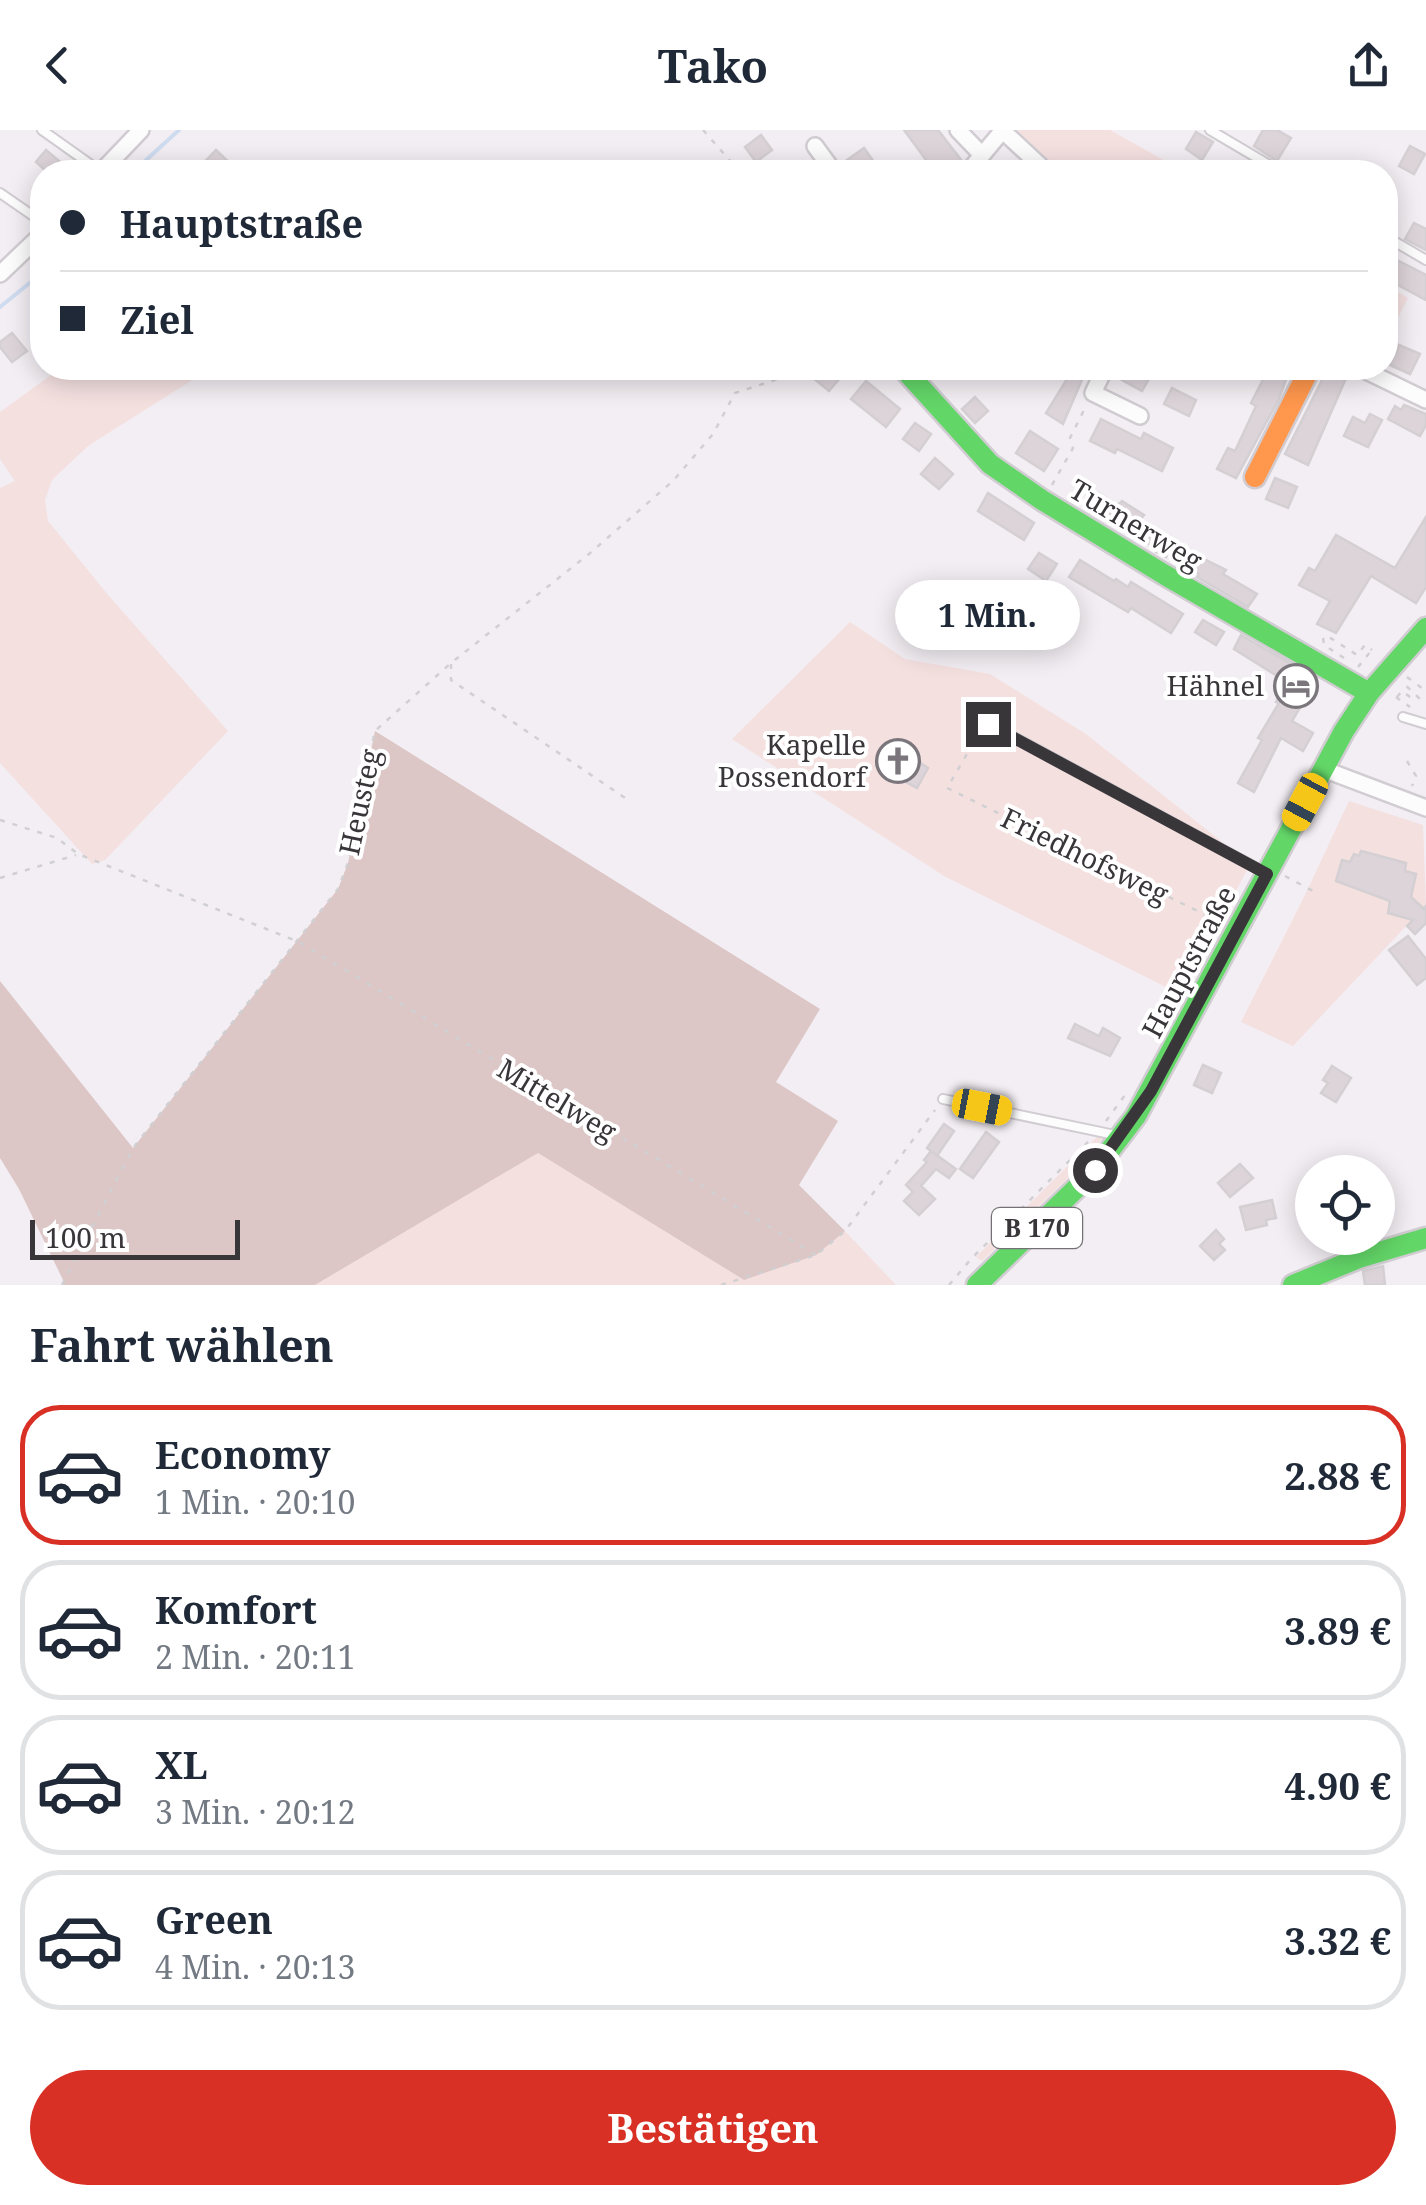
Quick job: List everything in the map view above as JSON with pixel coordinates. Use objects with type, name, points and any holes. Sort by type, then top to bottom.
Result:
[{"type":"street","points":[[112,160],[141,130]]},
{"type":"street","points":[[958,130],[982,155]]},
{"type":"street","points":[[978,160],[1003,130],[1034,160]]},
{"type":"street","points":[[816,146],[826,160]]},
{"type":"street","points":[[0,274],[30,245]]},
{"type":"street","name":"Turnerweg","points":[[914,380],[990,464],[1042,500],[1236,618],[1369,692]]},
{"type":"street","points":[[1099,380],[1092,393],[1140,416]]},
{"type":"street","points":[[1256,477],[1304,380]]},
{"type":"street","points":[[1385,380],[1426,400]]},
{"type":"street","name":"Hauptstraße","points":[[977,1285],[1095,1170],[1121,1137],[1151,1091],[1323,769],[1369,692],[1426,628]]},
{"type":"street","points":[[1323,769],[1426,808]]},
{"type":"street","points":[[1293,1285],[1345,1263],[1426,1238]]},
{"type":"lane","points":[[42,130],[84,160]]},
{"type":"lane","points":[[1210,130],[1260,160]]},
{"type":"lane","points":[[0,193],[30,214]]},
{"type":"lane","points":[[1398,244],[1426,260]]},
{"type":"lane","points":[[1403,717],[1426,724]]},
{"type":"lane","points":[[986,724],[1268,872]]},
{"type":"lane","points":[[943,1100],[1121,1137]]},
{"type":"path","points":[[702,130],[729,160]]},
{"type":"path","name":"Heusteg","points":[[62,1285],[133,1148],[338,889],[348,863],[375,731],[451,662],[589,554],[673,481],[712,434],[734,393],[775,380]]},
{"type":"path","points":[[1042,500],[1073,448],[1070,438],[1092,393]]},
{"type":"path","points":[[1350,661],[1324,645],[1323,637],[1358,655],[1365,645],[1372,650],[1358,667]]},
{"type":"path","points":[[451,662],[451,680],[631,802]]},
{"type":"path","points":[[1403,674],[1426,694],[1410,697],[1402,691],[1395,696],[1416,709]]},
{"type":"path","points":[[1399,679],[1420,698]]},
{"type":"path","name":"Friedhofsweg","points":[[986,724],[947,788],[1224,924]]},
{"type":"path","points":[[1406,760],[1416,776],[1406,801]]},
{"type":"path","name":"Mittelweg","points":[[0,820],[57,838],[78,854],[298,942],[816,1255]]},
{"type":"path","points":[[0,878],[78,854]]},
{"type":"path","points":[[1268,872],[1313,890]]},
{"type":"path","points":[[949,1285],[1100,1130],[1127,1092]]},
{"type":"path","points":[[721,1285],[816,1255],[845,1230],[943,1100]]},
{"type":"shaded area","points":[[1017,130],[1110,130],[1164,160],[1045,160]]},
{"type":"shaded area","points":[[1398,292],[1408,298],[1398,317]]},
{"type":"shaded area","points":[[44,380],[192,380],[88,446],[52,480],[45,500],[48,521],[228,731],[105,860],[92,864],[0,763],[0,488],[15,481],[0,459],[0,412]]},
{"type":"shaded area","points":[[850,622],[905,659],[990,674],[1086,734],[1250,864],[1182,995],[944,876],[732,739]]},
{"type":"shaded area","points":[[375,731],[820,1009],[776,1082],[838,1121],[799,1185],[845,1231],[816,1255],[744,1280],[538,1153],[315,1285],[62,1285],[19,1189],[0,1158],[0,981],[133,1148],[338,889],[348,863]]},
{"type":"shaded area","points":[[1349,801],[1423,825],[1426,905],[1293,1046],[1241,1022]]},
{"type":"shaded area","points":[[1099,1135],[1103,1138],[1066,1180],[982,1261],[976,1257]]},
{"type":"shaded area","points":[[538,1153],[744,1280],[831,1242],[845,1231],[896,1285],[315,1285]]},
{"type":"building","points":[[904,130],[938,130],[961,160],[926,160]]},
{"type":"building","points":[[1263,130],[1277,130],[1291,138],[1278,160],[1254,146]]},
{"type":"building","points":[[1196,132],[1213,142],[1202,160],[1186,149]]},
{"type":"building","points":[[761,135],[772,150],[755,160],[745,147]]},
{"type":"building","points":[[1410,146],[1425,154],[1414,174],[1399,166]]},
{"type":"building","points":[[864,148],[872,160],[847,160]]},
{"type":"building","points":[[46,150],[58,160],[38,160]]},
{"type":"building","points":[[216,150],[226,160],[206,160]]},
{"type":"building","points":[[1414,223],[1426,229],[1426,250],[1405,239]]},
{"type":"building","points":[[1398,261],[1426,275],[1426,300],[1398,285]]},
{"type":"building","points":[[12,333],[27,351],[12,362],[0,342]]},
{"type":"building","points":[[1398,347],[1420,354],[1410,374],[1398,369]]},
{"type":"building","points":[[815,380],[838,380],[829,391]]},
{"type":"building","points":[[1066,380],[1082,380],[1063,424],[1046,413]]},
{"type":"building","points":[[1122,380],[1148,380],[1142,391]]},
{"type":"building","points":[[1263,380],[1286,380],[1236,478],[1217,469],[1228,448],[1235,451],[1256,406],[1251,403]]},
{"type":"building","points":[[1322,380],[1345,380],[1308,465],[1285,454]]},
{"type":"building","points":[[866,381],[900,409],[886,427],[851,399]]},
{"type":"building","points":[[1172,388],[1196,400],[1189,416],[1164,404]]},
{"type":"building","points":[[975,397],[988,411],[975,423],[962,409]]},
{"type":"building","points":[[1404,405],[1426,414],[1420,436],[1388,419],[1395,406],[1401,410]]},
{"type":"building","points":[[1370,414],[1382,420],[1368,447],[1344,436],[1353,417],[1365,423]]},
{"type":"building","points":[[1101,419],[1141,439],[1144,433],[1173,448],[1162,471],[1090,441]]},
{"type":"building","points":[[915,423],[931,434],[919,451],[903,439]]},
{"type":"building","points":[[1030,431],[1058,449],[1044,471],[1016,453]]},
{"type":"building","points":[[935,458],[953,474],[939,489],[921,474]]},
{"type":"building","points":[[1275,478],[1297,487],[1288,508],[1266,499]]},
{"type":"building","points":[[1097,492],[1118,505],[1122,501],[1144,515],[1140,520],[1170,537],[1175,542],[1166,557],[1085,510]]},
{"type":"building","points":[[988,493],[1034,523],[1024,540],[978,511]]},
{"type":"building","points":[[1426,517],[1426,587],[1416,603],[1371,576],[1336,633],[1317,624],[1330,601],[1299,585],[1309,568],[1315,571],[1336,535],[1395,568]]},
{"type":"building","points":[[1039,553],[1057,564],[1046,581],[1028,569]]},
{"type":"building","points":[[1200,557],[1226,570],[1223,574],[1257,594],[1248,607],[1197,577],[1199,574],[1192,570]]},
{"type":"building","points":[[1080,560],[1114,581],[1128,587],[1131,582],[1183,614],[1171,633],[1069,577]]},
{"type":"building","points":[[1203,620],[1224,632],[1216,645],[1195,632]]},
{"type":"building","points":[[1241,635],[1314,677],[1315,682],[1292,721],[1313,733],[1303,751],[1281,738],[1254,792],[1238,783],[1287,682],[1234,649]]},
{"type":"building","name":"Kapelle Possendorf","points":[[889,742],[928,768],[917,788],[876,766]]},
{"type":"building","points":[[1361,851],[1406,863],[1405,871],[1416,874],[1411,897],[1424,909],[1426,906],[1426,923],[1415,934],[1407,926],[1413,920],[1388,913],[1390,901],[1336,881],[1342,860],[1350,862]]},
{"type":"building","points":[[1408,936],[1426,959],[1426,978],[1417,985],[1389,950]]},
{"type":"building","points":[[1075,1024],[1099,1036],[1103,1028],[1120,1038],[1110,1056],[1068,1038]]},
{"type":"building","points":[[1203,1065],[1221,1073],[1212,1093],[1194,1085]]},
{"type":"building","points":[[1332,1066],[1351,1078],[1336,1102],[1321,1093],[1328,1083],[1323,1080]]},
{"type":"building","points":[[944,1124],[954,1131],[937,1156],[927,1148]]},
{"type":"building","points":[[986,1132],[999,1142],[973,1178],[960,1169]]},
{"type":"building","points":[[931,1151],[956,1169],[949,1178],[936,1169],[921,1186],[935,1199],[919,1215],[904,1201],[913,1192],[906,1185],[927,1162],[924,1160]]},
{"type":"building","points":[[1240,1164],[1253,1178],[1230,1197],[1218,1183]]},
{"type":"building","points":[[1272,1200],[1276,1218],[1266,1220],[1267,1225],[1246,1230],[1240,1207]]},
{"type":"building","points":[[1216,1230],[1224,1239],[1219,1244],[1225,1250],[1214,1260],[1200,1246]]},
{"type":"building","points":[[1383,1266],[1385,1285],[1365,1285],[1363,1271]]},
{"type":"waterway","points":[[146,160],[179,130]]},
{"type":"waterway","points":[[0,307],[30,283]]},
{"type":"traffic: fast","points":[[914,380],[990,464],[1042,500],[1369,693]]},
{"type":"traffic: fast","points":[[977,1285],[1095,1170],[1136,1116],[1344,731],[1369,693],[1426,628]]},
{"type":"traffic: fast","points":[[1293,1285],[1359,1258],[1426,1238]]},
{"type":"traffic: slow","points":[[1255,477],[1304,380]]},
{"type":"place","name":"Hähnel","points":[[1296,686]]},
{"type":"place","name":"Kapelle Possendorf","points":[[898,761]]},
{"type":"route","points":[[988,724],[1267,874],[1151,1091],[1095,1170]]}]
